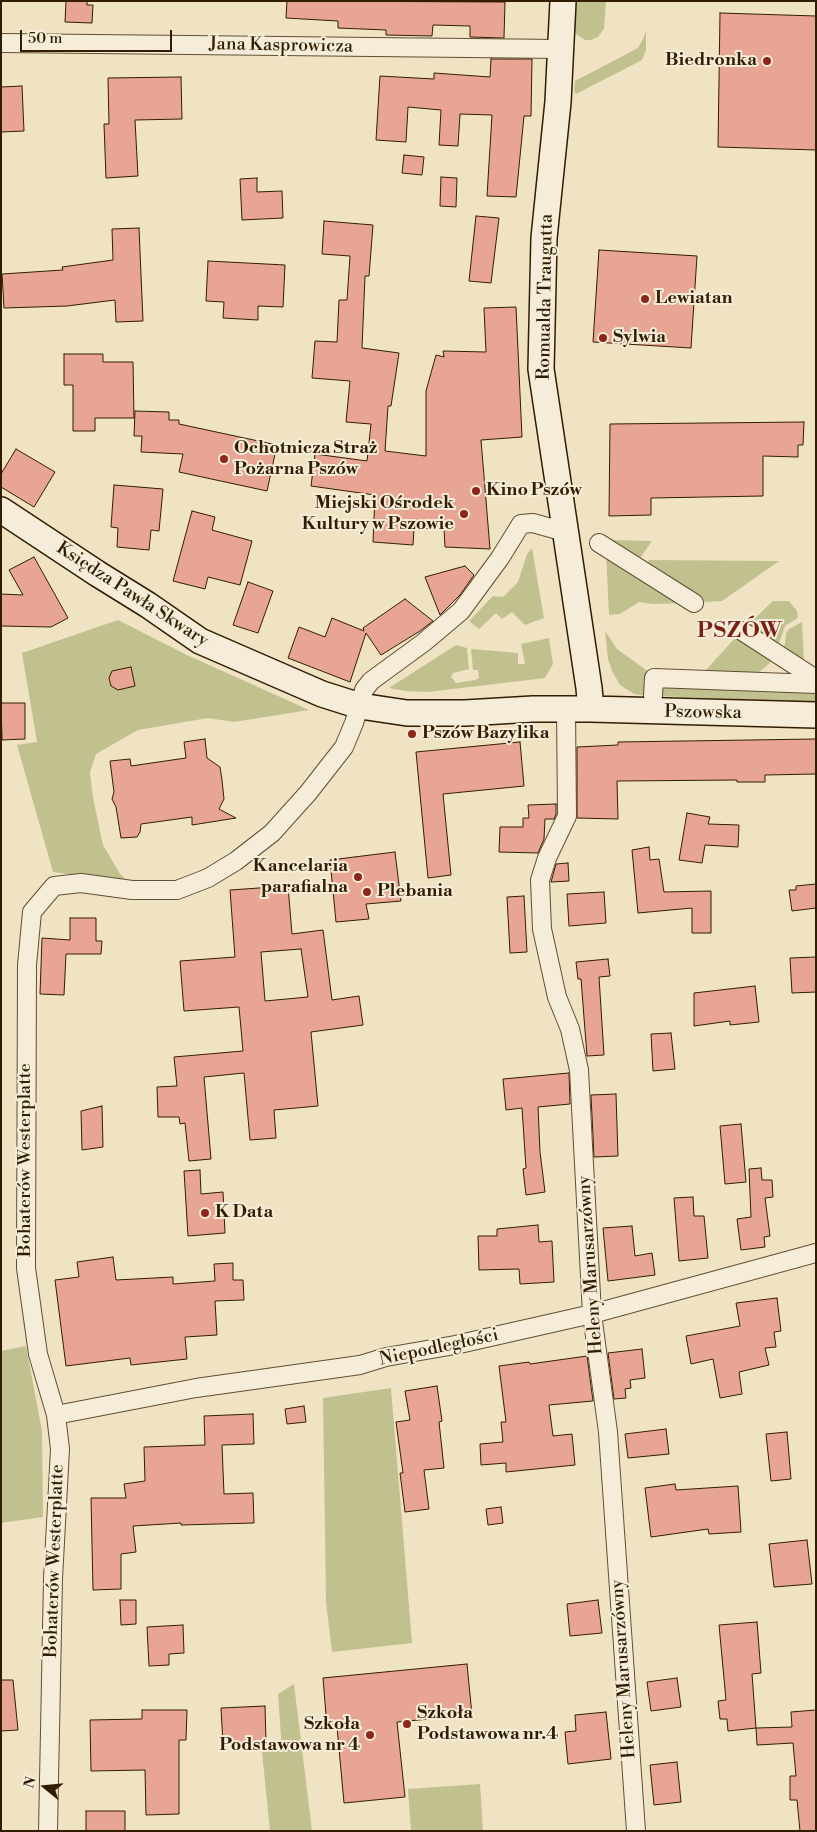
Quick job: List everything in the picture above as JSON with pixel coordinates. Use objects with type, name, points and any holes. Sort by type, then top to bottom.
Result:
[{"type":"main road","name":"Romualda Traugutta","points":[[563,1],[558,102],[544,238],[541,369],[590,688],[591,709]]},
{"type":"main road","name":"Księdza Pawła Skwary","points":[[1,510],[200,641],[322,694],[360,706],[407,713],[591,709]]},
{"type":"main road","name":"Pszowska","points":[[591,709],[816,715]]},
{"type":"street","name":"Jana Kasprowicza","points":[[1,43],[561,49]]},
{"type":"street","name":"Bohaterów Westerplatte","points":[[48,1831],[53,1579],[60,1449],[56,1415],[38,1354],[26,1268],[27,965],[32,912],[54,886],[81,884],[132,890],[177,890],[208,878],[236,862],[272,833],[308,793],[344,747],[360,706],[364,690],[371,681],[461,611],[500,558],[522,524],[533,522],[565,532]]},
{"type":"street","points":[[599,543],[694,603]]},
{"type":"street","points":[[742,631],[816,679]]},
{"type":"street","points":[[653,696],[654,675],[816,684]]},
{"type":"street","name":"Heleny Marusarzówny","points":[[566,710],[567,816],[547,858],[540,880],[542,929],[557,997],[570,1029],[579,1070],[592,1314],[608,1432],[636,1831]]},
{"type":"street","name":"Niepodległości","points":[[56,1415],[196,1388],[360,1365],[455,1345],[592,1314],[816,1254]]},
{"type":"green space","points":[[574,1],[606,1],[604,29],[598,37],[585,40],[576,34],[573,28]]},
{"type":"green space","points":[[646,31],[646,50],[642,60],[576,94],[574,91],[575,81],[638,48]]},
{"type":"green space","points":[[611,540],[652,541],[638,561],[611,544]]},
{"type":"green space","points":[[532,548],[544,618],[525,625],[512,612],[502,619],[496,613],[479,629],[469,621],[493,596],[503,597],[518,582],[527,554]]},
{"type":"green space","points":[[606,553],[685,603],[652,604],[639,602],[620,614],[609,615]]},
{"type":"green space","points":[[649,560],[779,561],[722,601],[704,602],[646,566]]},
{"type":"green space","points":[[773,601],[789,601],[797,611],[798,618],[785,626],[780,641],[776,646],[746,627]]},
{"type":"green space","points":[[118,620],[187,655],[309,710],[234,722],[208,718],[138,730],[96,754],[90,772],[93,798],[103,845],[120,874],[130,883],[53,872],[17,745],[37,742],[22,653]]},
{"type":"green space","points":[[802,622],[804,664],[781,650],[785,644],[786,633],[789,629]]},
{"type":"green space","points":[[605,631],[617,649],[649,672],[647,696],[634,694],[620,685],[608,659]]},
{"type":"green space","points":[[737,636],[772,657],[770,663],[753,677],[704,672]]},
{"type":"green space","points":[[549,638],[553,664],[545,678],[428,692],[389,688],[456,645],[467,648],[469,669],[453,673],[451,677],[456,683],[479,678],[478,670],[473,670],[471,649],[518,653],[518,664],[525,664],[521,644]]},
{"type":"green space","points":[[663,683],[816,690],[816,702],[656,696]]},
{"type":"green space","points":[[26,1346],[42,1431],[43,1517],[1,1523],[1,1351]]},
{"type":"green space","points":[[391,1388],[412,1643],[332,1652],[326,1602],[323,1398]]},
{"type":"green space","points":[[294,1684],[312,1831],[270,1831],[262,1752],[282,1751],[278,1694]]},
{"type":"green space","points":[[480,1784],[483,1831],[411,1831],[408,1789]]},
{"type":"building","points":[[66,1],[87,1],[87,5],[93,5],[92,23],[65,22]]},
{"type":"building","points":[[287,1],[505,2],[504,38],[470,37],[470,26],[433,25],[432,36],[386,35],[386,30],[338,28],[338,21],[286,18]]},
{"type":"building","name":"Biedronka","points":[[720,13],[816,16],[816,150],[718,147]]},
{"type":"building","points":[[491,59],[532,59],[531,116],[524,116],[516,197],[487,196],[492,115],[460,114],[458,146],[439,145],[441,110],[408,107],[406,142],[376,140],[380,76],[434,79],[434,73],[490,77]]},
{"type":"building","points":[[181,77],[182,119],[135,120],[138,176],[106,178],[104,124],[109,124],[108,78]]},
{"type":"building","points":[[22,86],[24,131],[1,132],[1,87]]},
{"type":"building","points":[[404,155],[424,157],[422,175],[402,173]]},
{"type":"building","points":[[441,177],[457,178],[456,207],[440,206]]},
{"type":"building","points":[[257,178],[257,192],[282,191],[283,218],[242,220],[240,179]]},
{"type":"building","points":[[476,216],[499,218],[491,283],[469,281]]},
{"type":"building","points":[[324,221],[373,225],[369,276],[365,276],[362,348],[399,353],[391,406],[388,406],[385,451],[426,456],[426,391],[436,355],[444,357],[443,351],[486,352],[484,308],[516,307],[522,437],[481,440],[490,549],[445,547],[444,529],[414,528],[413,545],[373,542],[375,495],[311,486],[315,454],[367,461],[371,424],[346,422],[350,381],[312,378],[315,341],[337,342],[339,300],[347,300],[350,256],[322,254]]},
{"type":"building","points":[[139,228],[143,321],[116,322],[115,300],[67,306],[4,308],[2,274],[63,270],[62,267],[113,260],[112,229]]},
{"type":"building","name":"Lewiatan","points":[[599,250],[697,256],[691,348],[593,342]]},
{"type":"building","points":[[208,261],[285,265],[283,307],[258,306],[258,320],[223,318],[224,302],[206,301]]},
{"type":"building","points":[[64,354],[103,354],[103,362],[133,362],[134,418],[95,418],[95,431],[73,431],[73,385],[64,385]]},
{"type":"building","points":[[135,411],[169,412],[169,420],[179,420],[179,424],[277,445],[267,491],[179,472],[183,454],[141,452],[142,436],[134,436]]},
{"type":"building","points":[[804,422],[803,445],[798,445],[798,457],[763,456],[763,496],[651,498],[651,515],[609,516],[610,424]]},
{"type":"building","points":[[16,449],[55,472],[34,507],[1,487],[1,474]]},
{"type":"building","points":[[114,485],[163,489],[159,531],[151,530],[149,550],[117,547],[118,528],[111,527]]},
{"type":"building","points":[[192,511],[215,517],[212,530],[252,541],[240,585],[208,577],[205,589],[173,581]]},
{"type":"building","points":[[34,557],[68,618],[51,627],[1,626],[1,594],[23,595],[9,570]]},
{"type":"building","points":[[465,566],[474,575],[460,595],[440,615],[425,577]]},
{"type":"building","points":[[248,582],[273,591],[258,633],[233,625]]},
{"type":"building","points":[[405,599],[433,621],[381,655],[366,633],[350,682],[288,658],[299,627],[325,637],[332,618],[364,631],[363,628]]},
{"type":"building","points":[[131,667],[135,686],[118,690],[111,686],[109,678],[112,671]]},
{"type":"building","points":[[1,703],[25,703],[25,739],[2,740]]},
{"type":"building","points":[[205,739],[207,758],[220,767],[224,799],[219,809],[236,818],[192,825],[192,817],[141,824],[137,837],[121,838],[116,807],[112,799],[114,792],[110,761],[130,759],[131,766],[186,758],[184,742]]},
{"type":"building","points":[[816,739],[816,774],[765,775],[765,782],[737,782],[737,780],[617,781],[618,819],[577,818],[577,747],[618,745],[618,742]]},
{"type":"building","points":[[520,742],[524,786],[443,794],[451,875],[428,878],[416,752]]},
{"type":"building","points":[[556,804],[554,819],[545,819],[544,839],[538,853],[499,852],[500,827],[523,827],[523,818],[529,818],[528,805]]},
{"type":"building","points":[[687,813],[710,817],[708,824],[739,825],[738,847],[705,845],[702,863],[679,860]]},
{"type":"building","points":[[649,847],[650,860],[659,859],[664,892],[711,891],[711,933],[692,933],[692,908],[638,913],[632,850]]},
{"type":"building","name":"Plebania","points":[[395,852],[401,901],[366,904],[369,919],[336,922],[330,860]]},
{"type":"building","points":[[568,863],[569,881],[551,882],[556,864]]},
{"type":"building","points":[[816,884],[816,908],[792,911],[789,890],[796,890],[796,886]]},
{"type":"building","points":[[288,886],[292,934],[323,930],[332,1000],[359,996],[363,1025],[311,1032],[318,1106],[274,1110],[276,1138],[250,1140],[244,1073],[204,1077],[211,1159],[189,1161],[185,1123],[180,1124],[179,1117],[158,1117],[157,1087],[177,1086],[174,1057],[243,1051],[239,1007],[184,1011],[180,961],[235,957],[230,890]],"holes":[[[301,949],[308,997],[265,1001],[261,952]]]},
{"type":"building","points":[[604,892],[606,923],[569,926],[567,894]]},
{"type":"building","points":[[524,896],[527,952],[510,953],[507,897]]},
{"type":"building","points":[[70,918],[96,918],[96,941],[102,941],[101,954],[66,954],[64,995],[40,994],[42,938],[70,940]]},
{"type":"building","points":[[816,957],[816,992],[792,993],[790,958]]},
{"type":"building","points":[[608,959],[610,976],[599,977],[604,1055],[587,1056],[581,979],[578,979],[576,962]]},
{"type":"building","points":[[755,986],[759,1022],[730,1025],[730,1021],[694,1026],[694,993]]},
{"type":"building","points":[[671,1033],[675,1069],[653,1071],[651,1034]]},
{"type":"building","points":[[569,1073],[570,1104],[538,1107],[540,1152],[545,1192],[526,1195],[523,1169],[526,1168],[522,1108],[506,1110],[503,1079]]},
{"type":"building","points":[[616,1094],[618,1156],[594,1157],[591,1095]]},
{"type":"building","points":[[102,1106],[103,1147],[82,1150],[81,1111]]},
{"type":"building","points":[[741,1124],[746,1182],[725,1184],[720,1126]]},
{"type":"building","points":[[761,1168],[762,1180],[772,1180],[773,1197],[765,1198],[770,1236],[764,1237],[765,1247],[741,1250],[737,1219],[751,1217],[749,1169]]},
{"type":"building","name":"K Data","points":[[200,1170],[201,1194],[223,1192],[225,1233],[188,1236],[184,1171]]},
{"type":"building","points":[[693,1197],[694,1216],[704,1216],[708,1258],[679,1261],[674,1198]]},
{"type":"building","points":[[538,1225],[539,1242],[552,1241],[554,1282],[520,1284],[519,1269],[479,1270],[478,1236],[497,1236],[497,1229]]},
{"type":"building","points":[[632,1226],[635,1256],[652,1253],[655,1275],[608,1281],[603,1228]]},
{"type":"building","points":[[113,1257],[116,1280],[173,1277],[173,1284],[215,1281],[214,1264],[233,1263],[233,1280],[243,1280],[244,1300],[215,1301],[217,1335],[185,1337],[187,1359],[131,1365],[130,1358],[66,1366],[55,1280],[79,1277],[77,1262]]},
{"type":"building","points":[[777,1298],[781,1331],[774,1332],[776,1347],[765,1348],[769,1365],[739,1372],[742,1394],[720,1398],[713,1359],[691,1364],[686,1336],[740,1326],[736,1303]]},
{"type":"building","points":[[642,1349],[645,1378],[630,1380],[631,1388],[625,1389],[626,1398],[614,1399],[608,1353]]},
{"type":"building","points":[[587,1356],[593,1401],[549,1405],[553,1436],[572,1434],[575,1465],[506,1472],[506,1463],[481,1465],[480,1444],[503,1442],[501,1422],[506,1422],[499,1366],[529,1362],[530,1364]]},
{"type":"building","points":[[437,1386],[442,1421],[439,1422],[444,1468],[424,1470],[429,1509],[405,1512],[400,1473],[403,1473],[396,1422],[410,1420],[405,1391]]},
{"type":"building","points":[[304,1406],[306,1422],[287,1424],[285,1409]]},
{"type":"building","points":[[253,1414],[254,1444],[222,1445],[224,1494],[253,1493],[254,1523],[181,1525],[181,1523],[133,1526],[136,1552],[121,1554],[121,1589],[93,1590],[91,1498],[126,1498],[124,1484],[145,1481],[144,1447],[205,1445],[204,1416]]},
{"type":"building","points":[[666,1429],[669,1454],[628,1458],[625,1434]]},
{"type":"building","points":[[787,1432],[791,1479],[771,1481],[766,1434]]},
{"type":"building","points":[[675,1484],[676,1490],[738,1486],[741,1532],[709,1534],[708,1529],[651,1537],[645,1488]]},
{"type":"building","points":[[501,1507],[503,1523],[488,1525],[486,1509]]},
{"type":"building","points":[[807,1540],[812,1584],[774,1587],[769,1544]]},
{"type":"building","points":[[120,1600],[136,1600],[136,1624],[121,1625]]},
{"type":"building","points":[[598,1600],[602,1633],[570,1636],[567,1604]]},
{"type":"building","points":[[757,1622],[761,1673],[752,1674],[756,1728],[728,1731],[727,1719],[720,1719],[718,1701],[726,1700],[719,1625]]},
{"type":"building","points":[[183,1625],[184,1653],[169,1654],[169,1665],[149,1666],[147,1627]]},
{"type":"building","name":"Szkoła Podstawowa nr 4","points":[[467,1664],[472,1715],[397,1722],[405,1797],[344,1803],[337,1727],[327,1727],[323,1678]]},
{"type":"building","points":[[677,1678],[681,1707],[651,1711],[647,1682]]},
{"type":"building","points":[[1,1680],[13,1680],[18,1730],[1,1731]]},
{"type":"building","points":[[265,1706],[266,1742],[223,1744],[221,1708]]},
{"type":"building","points":[[142,1710],[187,1710],[186,1740],[179,1740],[179,1814],[146,1815],[145,1770],[91,1771],[90,1720],[142,1719]]},
{"type":"building","points":[[816,1710],[816,1831],[800,1831],[797,1800],[790,1800],[790,1776],[796,1776],[793,1743],[757,1745],[756,1728],[792,1727],[791,1712]]},
{"type":"building","points":[[606,1712],[611,1759],[568,1764],[565,1732],[576,1731],[575,1715]]},
{"type":"building","points":[[677,1762],[681,1802],[654,1805],[650,1765]]},
{"type":"building","points":[[86,1811],[125,1811],[125,1831],[86,1831]]},
{"type":"place","name":"Biedronka","points":[[767,61]]},
{"type":"place","name":"Lewiatan","points":[[645,299]]},
{"type":"place","name":"Sylwia","points":[[603,338]]},
{"type":"place","name":"Ochotnicza Straż Pożarna Pszów","points":[[224,459]]},
{"type":"place","name":"Kino Pszów","points":[[476,491]]},
{"type":"place","name":"Miejski Ośrodek Kultury w Pszowie","points":[[464,514]]},
{"type":"place","name":"Pszów Bazylika","points":[[412,734]]},
{"type":"place","name":"Kancelaria parafialna","points":[[358,877]]},
{"type":"place","name":"Plebania","points":[[367,892]]},
{"type":"place","name":"K Data","points":[[205,1213]]},
{"type":"place","name":"Szkoła Podstawowa nr.4","points":[[407,1724]]},
{"type":"place","name":"Szkoła Podstawowa nr 4","points":[[370,1735]]},
{"type":"district","name":"PSZÓW","points":[[740,632]]}]
